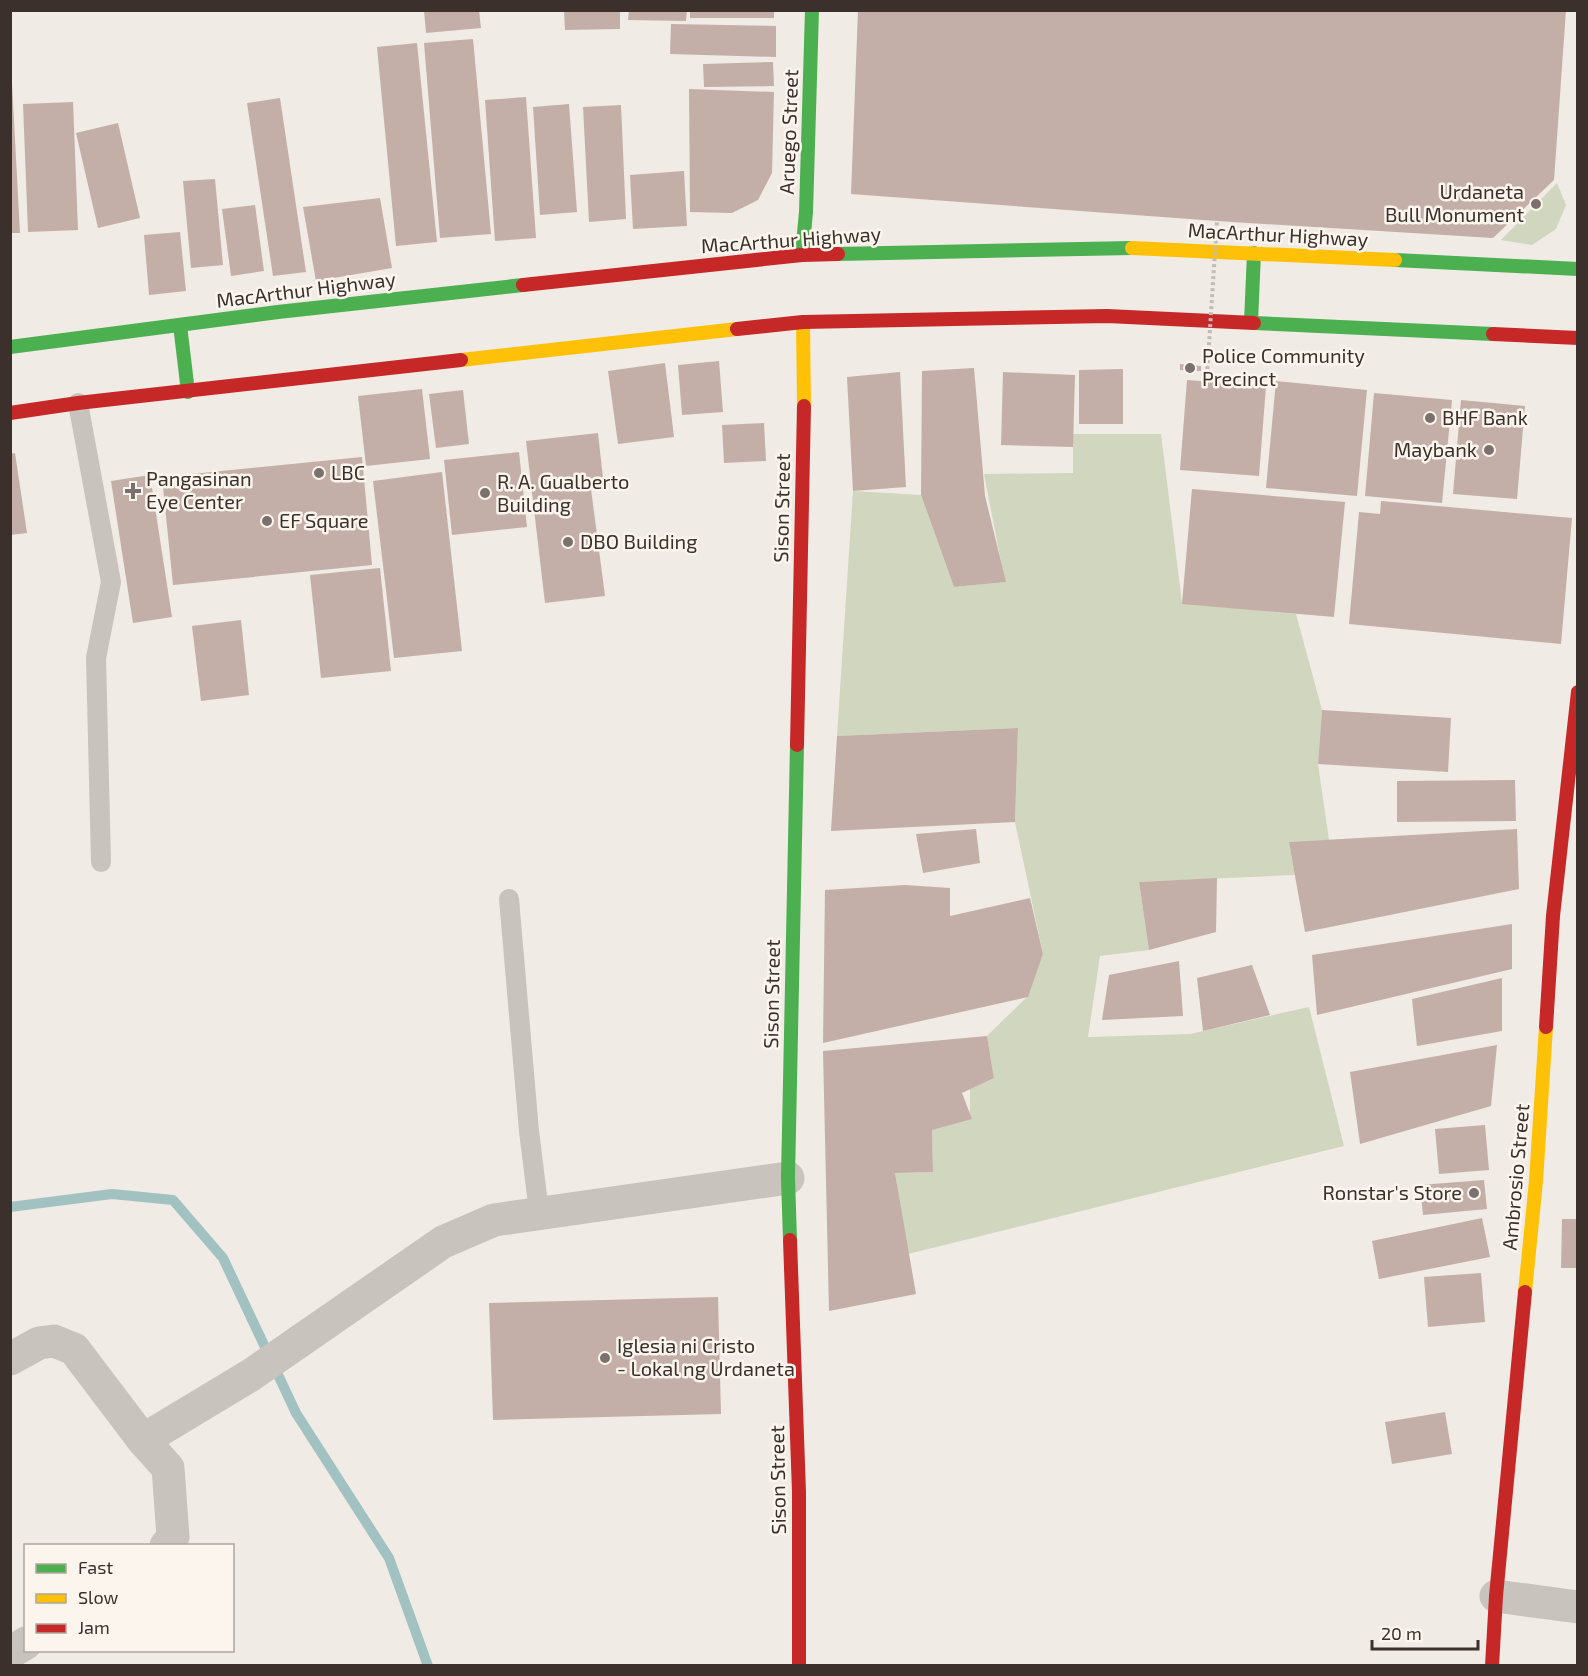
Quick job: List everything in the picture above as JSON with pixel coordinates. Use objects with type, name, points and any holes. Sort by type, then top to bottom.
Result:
[{"type":"main road","name":"Aruego Street","points":[[802,255],[806,212],[812,10]]},
{"type":"main road","name":"MacArthur Highway","points":[[10,347],[290,311],[802,255],[1110,247],[1578,269]]},
{"type":"main road","points":[[1251,322],[1254,254]]},
{"type":"main road","points":[[10,413],[78,403],[803,322],[1107,316],[1578,338]]},
{"type":"main road","name":"Sison Street","points":[[799,1665],[799,1492],[788,1178],[805,367],[803,322]]},
{"type":"main road","points":[[180,325],[188,392]]},
{"type":"main road","name":"Ambrosio Street","points":[[1491,1665],[1536,1181],[1553,916],[1578,692]]},
{"type":"street","points":[[143,1440],[251,1375],[443,1242],[494,1220],[788,1178]]},
{"type":"street","points":[[10,1359],[39,1343],[54,1341],[74,1349],[143,1440],[168,1468],[173,1537],[167,1544]]},
{"type":"street","points":[[1496,1596],[1578,1607]]},
{"type":"street","points":[[10,1653],[24,1644]]},
{"type":"lane","points":[[78,403],[111,582],[96,658],[101,862]]},
{"type":"lane","points":[[509,899],[529,1131],[539,1212]]},
{"type":"path","points":[[1208,375],[1217,221]]},
{"type":"green space","points":[[1557,183],[1566,205],[1556,229],[1532,245],[1501,240]]},
{"type":"green space","points":[[1073,434],[1161,434],[1182,603],[1296,614],[1322,710],[1318,764],[1329,840],[1289,842],[1295,875],[1139,882],[1149,950],[1100,956],[1088,1037],[1190,1034],[1309,1007],[1344,1146],[908,1254],[895,1173],[933,1172],[932,1130],[970,1113],[970,1089],[994,1078],[987,1036],[1027,997],[1043,954],[1015,822],[1018,728],[837,736],[853,491],[921,495],[954,587],[1005,582],[984,474],[1073,473]]},
{"type":"building","points":[[424,10],[479,10],[481,28],[426,33]]},
{"type":"building","points":[[564,10],[620,10],[620,29],[565,30]]},
{"type":"building","points":[[629,10],[687,10],[686,21],[628,20]]},
{"type":"building","points":[[690,10],[774,10],[774,18],[690,18]]},
{"type":"building","points":[[858,10],[1566,10],[1554,180],[1493,238],[1217,221],[851,194]]},
{"type":"building","points":[[671,24],[776,26],[776,57],[670,54]]},
{"type":"building","points":[[473,39],[491,234],[440,238],[424,43]]},
{"type":"building","points":[[417,43],[437,242],[396,246],[377,47]]},
{"type":"building","points":[[773,62],[774,86],[704,87],[703,64]]},
{"type":"building","points":[[10,83],[12,83],[20,233],[10,233]]},
{"type":"building","points":[[689,89],[774,92],[772,173],[758,200],[732,213],[690,212]]},
{"type":"building","points":[[526,97],[536,238],[495,241],[485,100]]},
{"type":"building","points":[[280,98],[306,272],[273,276],[247,103]]},
{"type":"building","points":[[73,102],[78,230],[28,232],[23,104]]},
{"type":"building","points":[[569,104],[577,212],[540,215],[533,107]]},
{"type":"building","points":[[621,105],[626,219],[589,222],[583,107]]},
{"type":"building","points":[[118,123],[140,218],[98,228],[76,133]]},
{"type":"building","points":[[684,171],[687,226],[633,229],[630,175]]},
{"type":"building","points":[[215,179],[223,265],[191,268],[183,181]]},
{"type":"building","points":[[380,198],[392,268],[316,281],[303,207]]},
{"type":"building","points":[[255,205],[264,271],[231,276],[222,209]]},
{"type":"building","points":[[180,232],[186,291],[149,295],[144,235]]},
{"type":"building","points":[[719,361],[723,412],[682,415],[678,365]]},
{"type":"building","points":[[665,363],[674,437],[618,444],[608,371]]},
{"type":"building","name":"Police Community Precinct","points":[[1180,364],[1201,366],[1201,371],[1180,370]]},
{"type":"building","points":[[974,368],[985,496],[1006,582],[954,587],[921,495],[922,371]]},
{"type":"building","points":[[1123,369],[1123,424],[1079,424],[1079,370]]},
{"type":"building","points":[[900,372],[906,487],[853,491],[847,377]]},
{"type":"building","points":[[1003,372],[1075,375],[1073,447],[1001,445]]},
{"type":"building","points":[[1187,380],[1266,386],[1259,476],[1180,470]]},
{"type":"building","points":[[1276,381],[1367,390],[1357,496],[1266,488]]},
{"type":"building","points":[[422,389],[430,459],[366,466],[358,396]]},
{"type":"building","points":[[463,390],[469,444],[436,448],[429,394]]},
{"type":"building","points":[[1374,393],[1452,400],[1442,503],[1365,496]]},
{"type":"building","name":"Maybank","points":[[1461,400],[1525,406],[1517,499],[1453,494]]},
{"type":"building","points":[[764,423],[766,461],[724,463],[722,425]]},
{"type":"building","name":"DBO Building","points":[[598,433],[604,487],[591,489],[605,596],[545,603],[526,441]]},
{"type":"building","name":"R. A. Gualberto Building","points":[[519,452],[527,527],[452,535],[444,460]]},
{"type":"building","points":[[15,453],[27,533],[10,535],[10,454]]},
{"type":"building","name":"EF Square","points":[[362,457],[372,565],[173,585],[162,477]]},
{"type":"building","points":[[442,472],[462,651],[394,658],[373,481]]},
{"type":"building","points":[[150,475],[172,617],[133,623],[111,481]]},
{"type":"building","points":[[1192,489],[1345,502],[1334,617],[1182,604]]},
{"type":"building","points":[[1381,501],[1572,518],[1561,644],[1349,624],[1359,512],[1380,514]]},
{"type":"building","points":[[380,568],[391,671],[321,678],[310,575]]},
{"type":"building","points":[[241,620],[249,695],[201,701],[192,626]]},
{"type":"building","points":[[1322,710],[1451,718],[1448,772],[1318,764]]},
{"type":"building","points":[[1018,728],[1015,822],[831,831],[837,736]]},
{"type":"building","points":[[1515,780],[1516,821],[1397,822],[1397,781]]},
{"type":"building","points":[[976,829],[980,863],[923,873],[916,834]]},
{"type":"building","points":[[1517,829],[1519,889],[1305,932],[1289,842]]},
{"type":"building","points":[[1217,878],[1216,932],[1149,950],[1139,882]]},
{"type":"building","points":[[905,885],[950,888],[950,916],[1030,898],[1043,954],[1028,997],[823,1043],[825,890]]},
{"type":"building","points":[[1512,924],[1512,969],[1317,1015],[1312,955]]},
{"type":"building","points":[[1179,961],[1183,1016],[1102,1020],[1109,975]]},
{"type":"building","points":[[1252,965],[1270,1015],[1203,1031],[1197,978]]},
{"type":"building","points":[[1502,978],[1502,1031],[1417,1046],[1412,999]]},
{"type":"building","points":[[987,1036],[994,1078],[962,1093],[972,1119],[932,1130],[933,1172],[895,1173],[916,1294],[829,1311],[823,1051]]},
{"type":"building","points":[[1497,1045],[1491,1106],[1360,1144],[1350,1072]]},
{"type":"building","points":[[1485,1125],[1489,1170],[1439,1174],[1435,1129]]},
{"type":"building","points":[[1484,1180],[1487,1209],[1423,1215],[1420,1185]]},
{"type":"building","points":[[1482,1218],[1490,1257],[1379,1279],[1372,1241]]},
{"type":"building","points":[[1562,1219],[1578,1219],[1578,1268],[1561,1268]]},
{"type":"building","points":[[1481,1273],[1485,1322],[1428,1327],[1424,1277]]},
{"type":"building","name":"Iglesia ni Cristo - Lokal ng Urdaneta","points":[[718,1297],[721,1414],[493,1420],[489,1303]]},
{"type":"building","points":[[1445,1412],[1452,1454],[1392,1464],[1385,1422]]},
{"type":"waterway","points":[[10,1207],[112,1194],[173,1200],[223,1258],[296,1413],[389,1558],[428,1666]]},
{"type":"traffic: fast","points":[[802,255],[806,212],[812,10]]},
{"type":"traffic: fast","points":[[838,254],[1132,248]]},
{"type":"traffic: fast","points":[[1251,322],[1254,253]]},
{"type":"traffic: fast","points":[[1395,260],[1578,269]]},
{"type":"traffic: fast","points":[[10,347],[278,312],[523,285]]},
{"type":"traffic: fast","points":[[1254,323],[1493,334]]},
{"type":"traffic: fast","points":[[180,325],[188,392]]},
{"type":"traffic: fast","points":[[790,1240],[788,1178],[797,745]]},
{"type":"traffic: slow","points":[[1132,248],[1395,260]]},
{"type":"traffic: slow","points":[[803,322],[804,406]]},
{"type":"traffic: slow","points":[[461,360],[737,329]]},
{"type":"traffic: slow","points":[[1525,1292],[1536,1181],[1546,1027]]},
{"type":"traffic: jam","points":[[523,285],[802,255],[838,254]]},
{"type":"traffic: jam","points":[[737,329],[803,322],[1107,316],[1254,323]]},
{"type":"traffic: jam","points":[[1493,334],[1578,338]]},
{"type":"traffic: jam","points":[[10,413],[78,403],[461,360]]},
{"type":"traffic: jam","points":[[797,745],[804,406]]},
{"type":"traffic: jam","points":[[1546,1027],[1553,916],[1578,692]]},
{"type":"traffic: jam","points":[[790,1240],[799,1492],[799,1666]]},
{"type":"traffic: jam","points":[[1492,1666],[1496,1596],[1525,1292]]},
{"type":"place","name":"Urdaneta Bull Monument","points":[[1536,204]]},
{"type":"place","name":"Police Community Precinct","points":[[1190,368]]},
{"type":"place","name":"BHF Bank","points":[[1430,418]]},
{"type":"place","name":"Maybank","points":[[1489,450]]},
{"type":"place","name":"LBC","points":[[319,473]]},
{"type":"place","name":"Pangasinan Eye Center","points":[[133,491]]},
{"type":"place","name":"R. A. Gualberto Building","points":[[485,493]]},
{"type":"place","name":"EF Square","points":[[267,521]]},
{"type":"place","name":"DBO Building","points":[[568,542]]},
{"type":"place","name":"Ronstar's Store","points":[[1474,1193]]},
{"type":"place","name":"Iglesia ni Cristo - Lokal ng Urdaneta","points":[[605,1358]]}]
